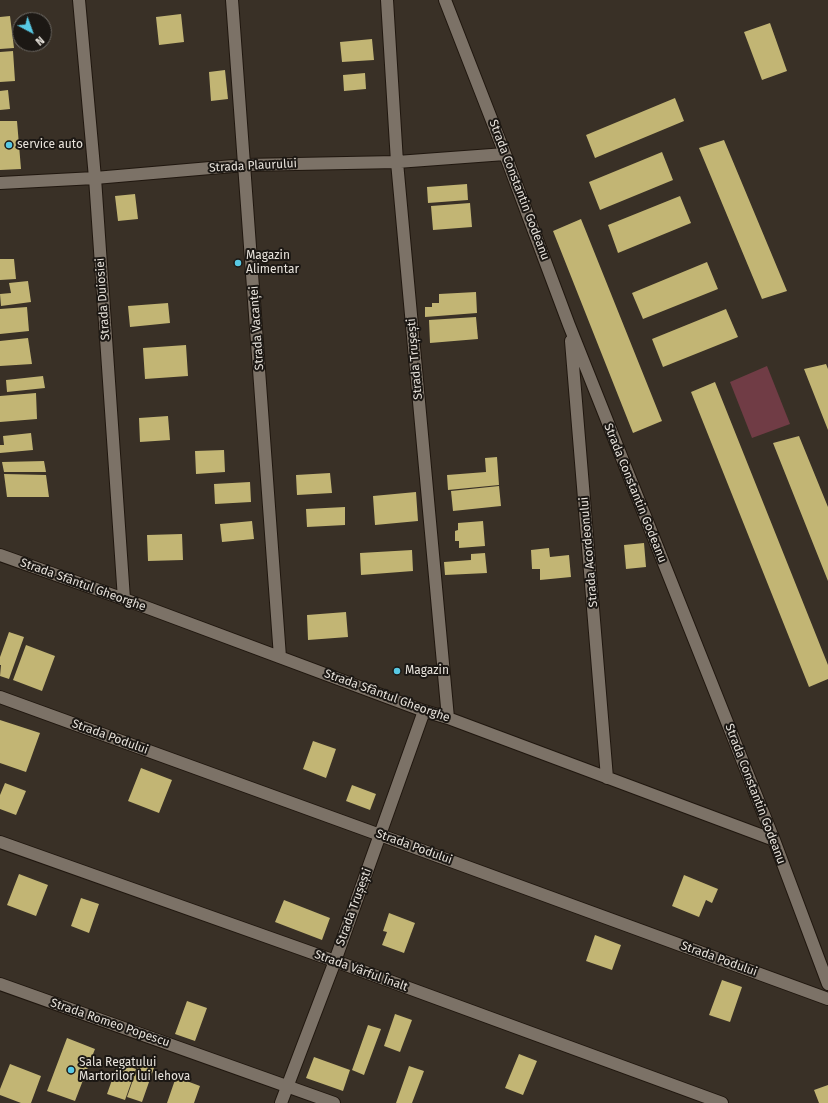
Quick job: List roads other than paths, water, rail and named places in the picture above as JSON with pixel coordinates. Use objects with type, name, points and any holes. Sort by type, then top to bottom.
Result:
[{"type":"street","name":"Strada Duiosiei","points":[[79,0],[95,178],[124,599]]},
{"type":"street","name":"Strada Vacanței","points":[[232,0],[280,657]]},
{"type":"street","name":"Strada Trușești","points":[[387,0],[397,162],[448,718]]},
{"type":"street","name":"Strada Constantin Godeanu","points":[[445,0],[506,154],[569,325],[774,840],[828,984]]},
{"type":"street","name":"Strada Plaurului","points":[[0,183],[95,178],[245,165],[397,162],[506,154]]},
{"type":"street","name":"Strada Acordeonului","points":[[569,325],[574,370],[607,778]]},
{"type":"street","name":"Strada Sfântul Gheorghe","points":[[0,556],[124,599],[774,840]]},
{"type":"street","name":"Strada Podului","points":[[0,698],[828,999]]},
{"type":"street","name":"Strada Trușești","points":[[281,1103],[424,711]]},
{"type":"street","name":"Strada Vârful Înalt","points":[[0,842],[334,961],[722,1103]]},
{"type":"street","name":"Strada Romeo Popescu","points":[[0,984],[334,1103]]},
{"type":"place","name":"service auto","points":[[9,145]]},
{"type":"place","name":"Magazin Alimentar","points":[[238,263]]},
{"type":"place","name":"Magazin","points":[[397,671]]},
{"type":"place","name":"Sala Regatului Martorilor lui Iehova","points":[[71,1070]]}]
